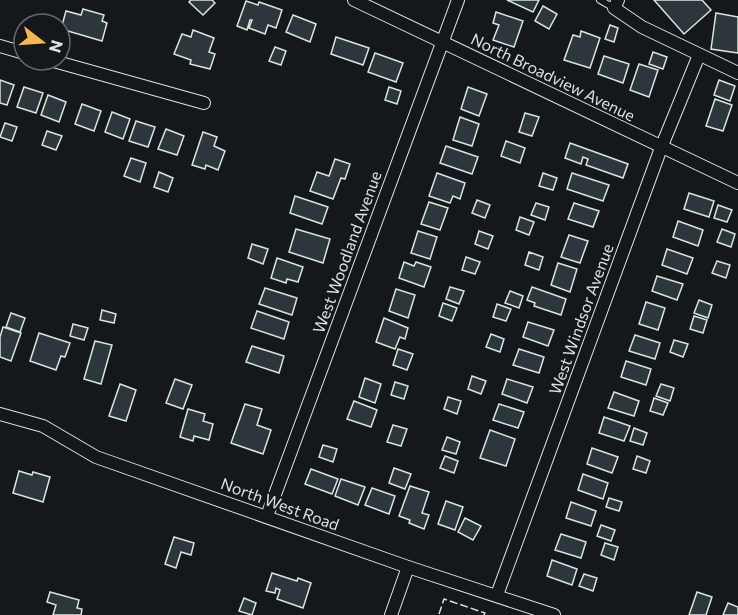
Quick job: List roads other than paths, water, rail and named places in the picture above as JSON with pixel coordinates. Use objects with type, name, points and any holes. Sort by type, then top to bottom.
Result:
[{"type":"street","name":"North Broadview Avenue","points":[[354,0],[738,183]]},
{"type":"street","name":"West Woodland Avenue","points":[[267,516],[458,0]]},
{"type":"street","points":[[616,4],[642,27],[738,73]]},
{"type":"street","name":"West Windsor Avenue","points":[[497,595],[661,148],[699,55]]},
{"type":"street","points":[[72,66],[204,103]]},
{"type":"street","name":"North West Road","points":[[0,414],[43,426],[96,457],[408,567],[554,615]]},
{"type":"street","points":[[390,615],[408,567]]},
{"type":"lane","points":[[600,0],[616,4]]}]
